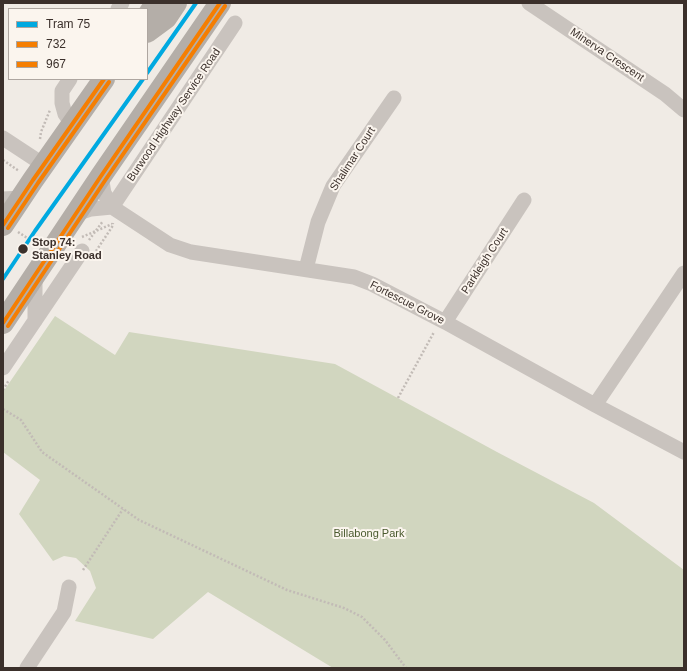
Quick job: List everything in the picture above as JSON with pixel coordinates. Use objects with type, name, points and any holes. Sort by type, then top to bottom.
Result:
[{"type":"highway","points":[[148,15],[156,3]]},
{"type":"highway","points":[[148,31],[166,18],[176,3]]},
{"type":"highway","points":[[3,323],[101,176],[220,3]]},
{"type":"highway","points":[[10,228],[12,198],[44,165],[103,80]]},
{"type":"street","name":"Minerva Crescent","points":[[529,3],[665,94],[684,110]]},
{"type":"street","name":"Burwood Highway Service Road","points":[[112,207],[235,23]]},
{"type":"street","points":[[66,85],[62,103],[65,114],[72,124]]},
{"type":"street","name":"Shalimar Court","points":[[306,269],[318,222],[333,186],[394,98]]},
{"type":"street","points":[[3,138],[44,165]]},
{"type":"street","points":[[76,214],[91,209],[112,207],[104,193],[101,176]]},
{"type":"street","name":"Parkleigh Court","points":[[440,327],[524,200]]},
{"type":"street","name":"Fortescue Grove","points":[[112,207],[170,245],[184,250],[354,277],[372,284],[440,327],[595,404],[684,452]]},
{"type":"street","points":[[3,368],[82,251]]},
{"type":"street","points":[[595,404],[684,273]]},
{"type":"street","points":[[35,321],[36,274]]},
{"type":"street","points":[[26,668],[64,612],[69,587]]},
{"type":"path","points":[[40,140],[41,132],[51,106],[66,85]]},
{"type":"path","points":[[82,251],[112,207]]},
{"type":"path","points":[[10,228],[34,243]]},
{"type":"path","points":[[398,398],[440,327]]},
{"type":"path","points":[[3,409],[21,420],[42,452],[139,520],[287,590],[344,608],[362,617],[385,640],[406,668]]},
{"type":"path","points":[[83,570],[123,508]]},
{"type":"green space","name":"Billabong Park","points":[[55,316],[115,355],[129,332],[335,364],[594,503],[684,570],[684,668],[333,668],[208,592],[153,639],[75,621],[96,588],[90,571],[76,558],[64,556],[53,561],[19,514],[40,480],[3,452],[3,392]]},
{"type":"tram line","name":"75","points":[[148,72],[196,3]]},
{"type":"tram line","name":"75","points":[[3,279],[35,231],[142,80]]},
{"type":"transit line","name":"732","points":[[3,323],[101,176],[220,3]]},
{"type":"transit line","name":"967","points":[[8,326],[106,179],[225,6]]},
{"type":"transit line","name":"732","points":[[3,225],[103,80]]},
{"type":"transit line","name":"967","points":[[8,228],[109,82]]},
{"type":"place","name":"Stop 74: Stanley Road","points":[[23,249]]}]
